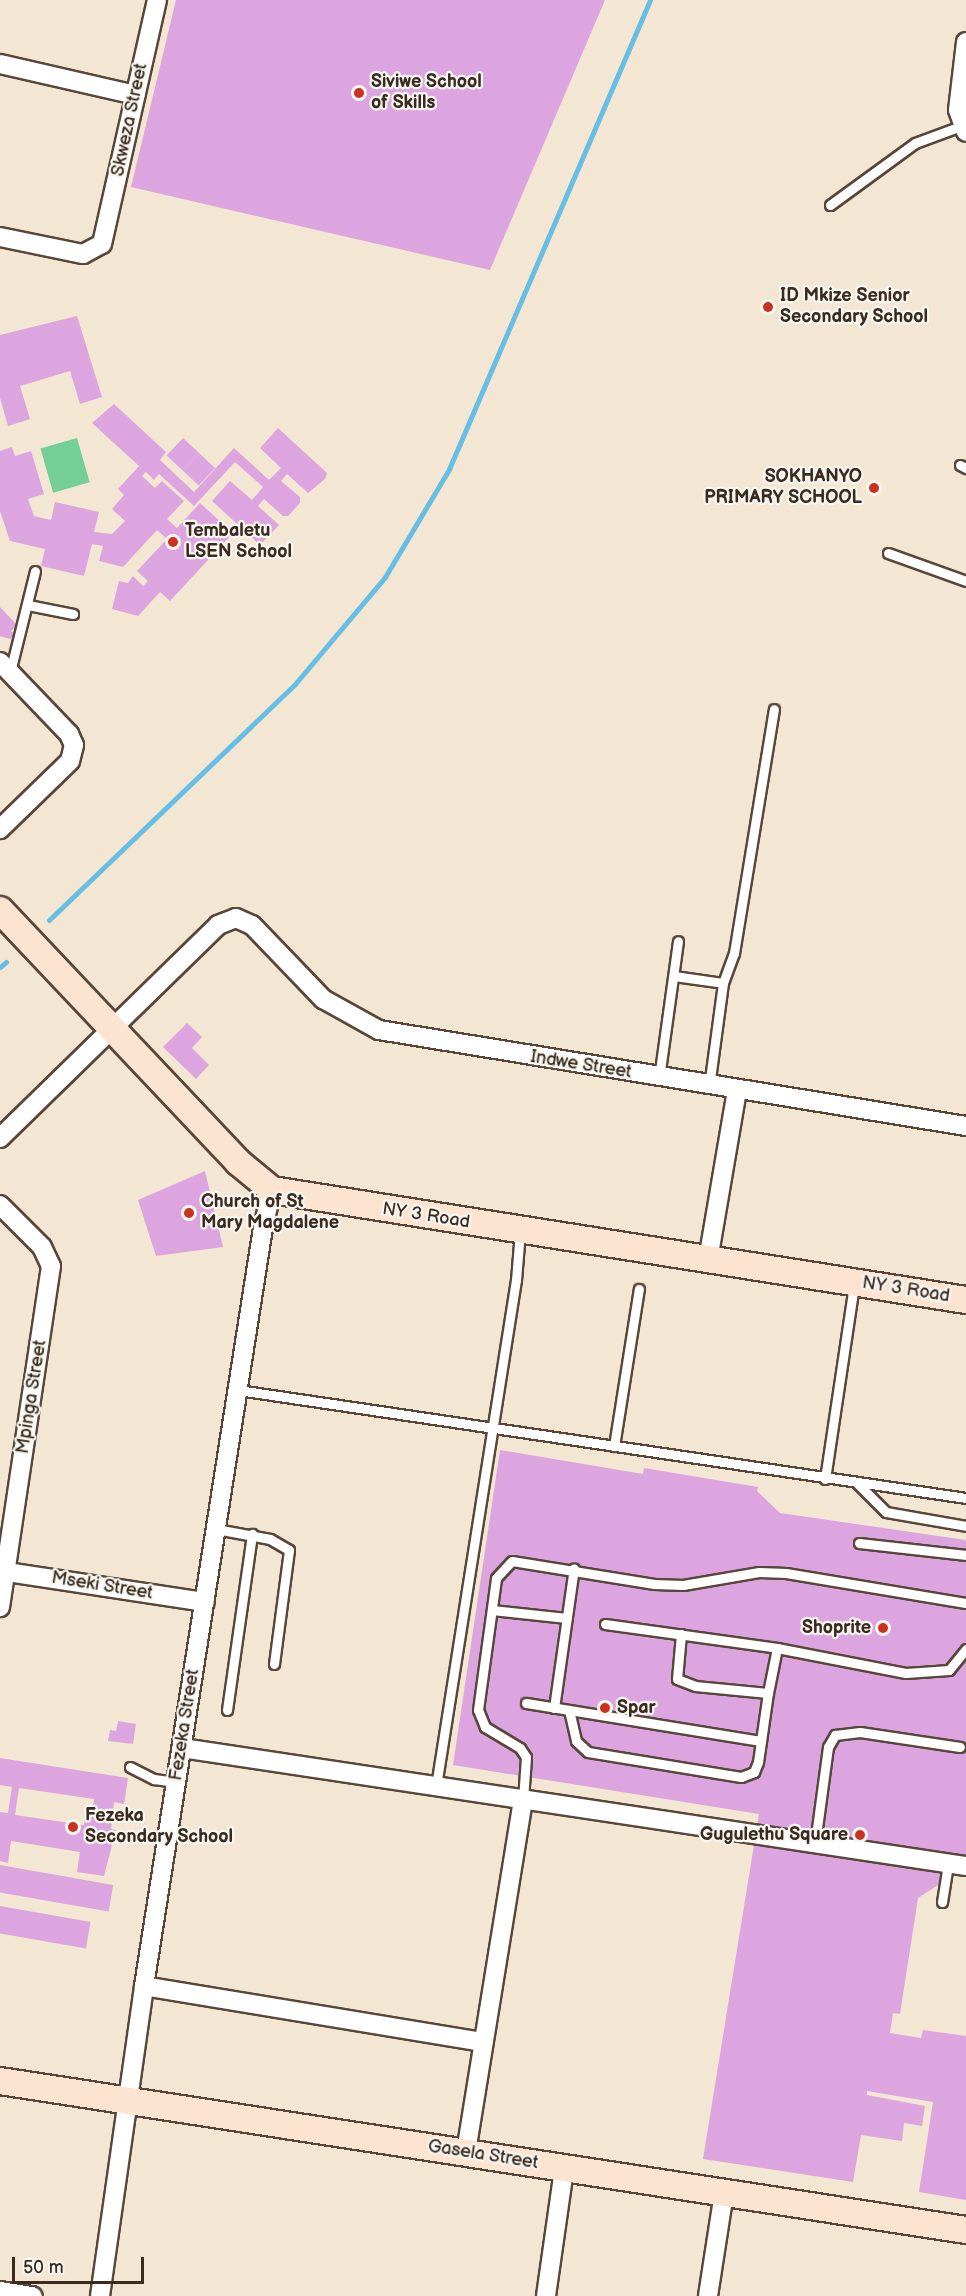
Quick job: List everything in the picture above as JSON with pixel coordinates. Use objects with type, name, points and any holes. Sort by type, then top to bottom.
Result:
[{"type":"street","name":"Skweza Street","points":[[0,237],[83,254],[95,250],[104,239],[157,0]]},
{"type":"street","points":[[964,129],[958,95],[966,42]]},
{"type":"street","points":[[0,64],[135,95]]},
{"type":"street","points":[[0,829],[70,761],[74,745],[69,734],[5,667]]},
{"type":"street","points":[[0,910],[115,1027],[238,1162],[272,1190]]},
{"type":"street","name":"Indwe Street","points":[[115,1027],[218,925],[236,918],[252,925],[323,999],[379,1030],[737,1091],[966,1126]]},
{"type":"street","points":[[0,1138],[115,1027]]},
{"type":"street","points":[[708,1260],[737,1091]]},
{"type":"street","name":"NY 3 Road","points":[[272,1190],[966,1300]]},
{"type":"street","name":"Fezeka Street","points":[[100,2296],[144,1986],[237,1390],[272,1190]]},
{"type":"street","name":"Mpinga Street","points":[[0,1205],[42,1247],[51,1266],[3,1571],[0,1607]]},
{"type":"street","name":"Mseki Street","points":[[3,1571],[205,1602]]},
{"type":"street","points":[[182,1748],[957,1864]]},
{"type":"street","points":[[466,2152],[523,1800]]},
{"type":"street","points":[[144,1986],[483,2042]]},
{"type":"street","name":"Gasela Street","points":[[0,2081],[966,2230]]},
{"type":"street","points":[[546,2296],[564,2169]]},
{"type":"street","points":[[708,2296],[724,2193]]},
{"type":"street","points":[[0,2291],[33,2296]]},
{"type":"lane","points":[[830,205],[915,143],[964,129]]},
{"type":"lane","points":[[888,553],[966,581]]},
{"type":"lane","points":[[5,667],[27,605],[35,570]]},
{"type":"lane","points":[[27,605],[73,614]]},
{"type":"lane","points":[[709,1086],[723,983],[734,953],[774,709]]},
{"type":"lane","points":[[659,1078],[678,941]]},
{"type":"lane","points":[[674,976],[723,983]]},
{"type":"lane","points":[[436,1786],[490,1426],[516,1280],[520,1231]]},
{"type":"lane","points":[[825,1479],[855,1282]]},
{"type":"lane","points":[[614,1446],[639,1289]]},
{"type":"lane","points":[[237,1390],[490,1426],[825,1479],[966,1498]]},
{"type":"lane","points":[[857,1483],[886,1512],[966,1526]]},
{"type":"lane","points":[[216,1529],[252,1534],[279,1541],[289,1550],[274,1664]]},
{"type":"lane","points":[[227,1710],[252,1534]]},
{"type":"lane","points":[[859,1543],[966,1555]]},
{"type":"lane","points":[[523,1800],[526,1757],[520,1748],[485,1727],[478,1710],[496,1578],[512,1561],[574,1568],[654,1584],[683,1585],[759,1572],[786,1573],[966,1603]]},
{"type":"lane","points":[[554,1708],[574,1568]]},
{"type":"lane","points":[[492,1610],[567,1618]]},
{"type":"lane","points":[[605,1624],[777,1648],[906,1673],[949,1670],[966,1649]]},
{"type":"lane","points":[[681,1635],[675,1667],[677,1679],[683,1684],[768,1693]]},
{"type":"lane","points":[[569,1710],[571,1730],[581,1746],[588,1752],[741,1777],[754,1772],[777,1648]]},
{"type":"lane","points":[[526,1703],[761,1740]]},
{"type":"lane","points":[[815,1843],[828,1747],[835,1735],[860,1732],[960,1747]]},
{"type":"lane","points":[[130,1767],[154,1779],[176,1782]]},
{"type":"lane","points":[[942,1902],[957,1864]]},
{"type":"green space","points":[[77,438],[90,482],[53,493],[40,448]]},
{"type":"building","name":"Siviwe School of Skills","points":[[176,0],[605,0],[490,270],[131,187]]},
{"type":"building","points":[[77,316],[102,397],[80,404],[70,371],[20,386],[30,419],[8,426],[0,398],[0,335]]},
{"type":"building","points":[[114,404],[166,452],[160,460],[194,492],[234,448],[269,480],[281,468],[260,448],[278,428],[327,473],[325,479],[308,493],[287,474],[281,481],[300,497],[300,503],[288,516],[283,516],[264,499],[258,506],[279,525],[260,545],[212,501],[230,481],[252,500],[263,487],[235,462],[194,506],[159,474],[154,480],[146,472],[142,476],[155,488],[162,481],[184,501],[167,519],[177,528],[200,503],[233,533],[170,601],[160,592],[138,616],[112,609],[119,581],[128,583],[133,576],[143,586],[148,581],[137,571],[167,539],[157,530],[123,567],[99,561],[103,546],[92,544],[84,576],[41,566],[45,549],[10,541],[0,511],[0,451],[12,447],[15,456],[31,451],[44,494],[28,499],[34,516],[51,520],[55,502],[99,512],[94,532],[112,534],[125,521],[112,509],[124,495],[118,489],[139,466],[92,423]]},
{"type":"building","points":[[183,438],[199,453],[183,471],[167,456]]},
{"type":"building","points":[[199,453],[215,468],[199,486],[183,471]]},
{"type":"building","points":[[0,607],[17,625],[11,631],[15,635],[10,639],[0,636]]},
{"type":"building","points":[[187,1023],[202,1037],[192,1048],[209,1065],[196,1079],[163,1047]]},
{"type":"building","points":[[205,1171],[223,1247],[156,1256],[138,1200]]},
{"type":"building","name":"Gugulethu Square","points":[[500,1450],[643,1474],[644,1468],[758,1487],[757,1491],[780,1513],[966,1540],[966,1867],[918,1898],[900,2014],[893,2013],[890,2033],[921,2038],[923,2030],[966,2036],[966,2200],[919,2192],[933,2102],[867,2091],[867,2095],[925,2106],[922,2126],[904,2123],[902,2141],[861,2135],[853,2182],[703,2159],[759,1814],[453,1765]]},
{"type":"building","points":[[118,1721],[136,1724],[133,1744],[108,1741],[110,1730],[116,1731]]},
{"type":"building","points":[[0,1758],[128,1778],[124,1804],[114,1802],[111,1829],[116,1830],[104,1876],[77,1872],[80,1852],[11,1841],[8,1863],[0,1861],[0,1812],[8,1813],[12,1787],[0,1785]],"holes":[[[19,1788],[94,1799],[93,1806],[87,1805],[84,1825],[15,1815]]]},
{"type":"building","points":[[0,1865],[113,1885],[109,1912],[0,1892]]},
{"type":"building","points":[[0,1906],[91,1922],[86,1949],[0,1933]]},
{"type":"waterway","points":[[49,920],[295,684],[385,577],[449,469],[650,0]]},
{"type":"waterway","points":[[0,967],[6,962]]},
{"type":"place","name":"Siviwe School of Skills","points":[[359,93]]},
{"type":"place","name":"ID Mkize Senior Secondary School","points":[[768,307]]},
{"type":"place","name":"SOKHANYO PRIMARY SCHOOL","points":[[874,488]]},
{"type":"place","name":"Tembaletu LSEN School","points":[[173,542]]},
{"type":"place","name":"Church of St Mary Magdalene","points":[[189,1213]]},
{"type":"place","name":"Shoprite","points":[[883,1628]]},
{"type":"place","name":"Spar","points":[[605,1708]]},
{"type":"place","name":"Fezeka Secondary School","points":[[73,1827]]},
{"type":"place","name":"Gugulethu Square","points":[[860,1835]]}]
